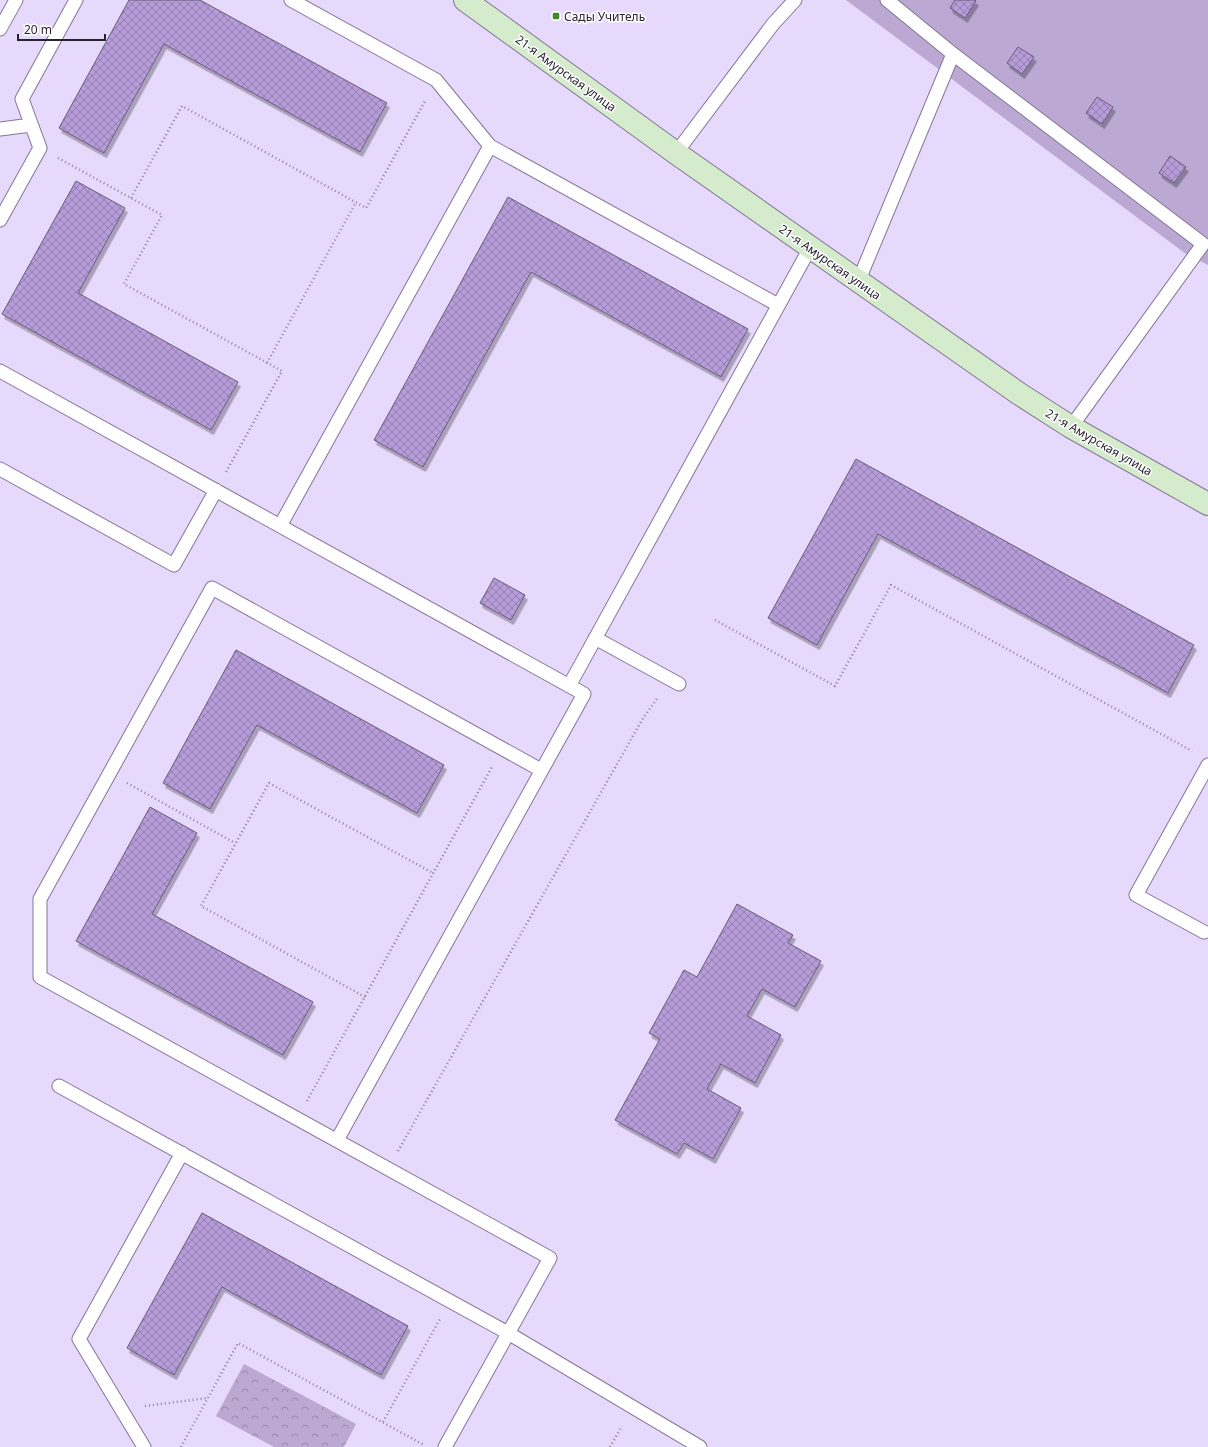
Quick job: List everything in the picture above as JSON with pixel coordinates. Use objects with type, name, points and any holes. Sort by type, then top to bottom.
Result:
[{"type":"main road","name":"21-я Амурская улица","points":[[464,0],[676,153],[1018,393],[1071,427],[1208,504]]},
{"type":"lane","points":[[0,29],[16,0]]},
{"type":"lane","points":[[0,220],[40,148],[22,99],[76,0]]},
{"type":"lane","points":[[290,0],[436,80],[490,146],[778,305]]},
{"type":"lane","points":[[676,153],[773,24],[795,0]]},
{"type":"lane","points":[[887,0],[953,54],[1206,241],[1071,427]]},
{"type":"lane","points":[[858,282],[953,54]]},
{"type":"lane","points":[[0,129],[31,125]]},
{"type":"lane","points":[[280,526],[490,146]]},
{"type":"lane","points":[[569,686],[810,248]]},
{"type":"lane","points":[[0,372],[584,694],[336,1140]]},
{"type":"lane","points":[[0,469],[174,565],[216,490]]},
{"type":"lane","points":[[445,1447],[550,1258],[40,977],[40,899],[212,588],[542,770]]},
{"type":"lane","points":[[595,638],[679,684]]},
{"type":"lane","points":[[1204,932],[1136,895],[1208,765]]},
{"type":"lane","points":[[59,1086],[508,1333],[700,1447]]},
{"type":"lane","points":[[144,1447],[79,1339],[182,1154]]},
{"type":"path","points":[[131,198],[182,106],[366,208],[436,80]]},
{"type":"path","points":[[40,148],[162,215],[124,284],[282,371],[216,490]]},
{"type":"path","points":[[267,363],[356,202]]},
{"type":"path","points":[[715,620],[835,686],[891,585],[1194,752]]},
{"type":"path","points":[[388,1168],[642,720],[658,698],[679,684]]},
{"type":"path","points":[[297,1118],[503,748]]},
{"type":"path","points":[[109,774],[236,843]]},
{"type":"path","points":[[365,996],[201,906],[269,783],[433,873]]},
{"type":"path","points":[[383,1422],[450,1302]]},
{"type":"path","points":[[181,1447],[238,1343],[428,1447]]},
{"type":"path","points":[[121,1409],[208,1398]]},
{"type":"green space","points":[[846,0],[1208,0],[1208,265],[1186,254]]},
{"type":"green space","points":[[244,1364],[356,1424],[344,1447],[274,1447],[216,1416]]},
{"type":"building","points":[[129,0],[200,0],[387,103],[360,152],[164,44],[104,153],[59,128]]},
{"type":"building","points":[[955,0],[976,1],[965,18],[950,8]]},
{"type":"building","points":[[1018,47],[1034,57],[1022,74],[1007,63]]},
{"type":"building","points":[[1097,97],[1113,107],[1102,124],[1086,113]]},
{"type":"building","points":[[1170,156],[1186,167],[1174,183],[1159,173]]},
{"type":"building","points":[[76,181],[125,208],[78,293],[238,382],[211,430],[2,314]]},
{"type":"building","points":[[508,197],[748,329],[721,377],[531,272],[423,467],[374,440]]},
{"type":"building","points":[[856,459],[1194,645],[1168,693],[878,534],[817,645],[768,618]]},
{"type":"building","points":[[494,578],[525,595],[511,620],[480,603]]},
{"type":"building","points":[[236,650],[444,765],[417,813],[257,725],[210,809],[163,783]]},
{"type":"building","points":[[150,807],[197,833],[152,914],[313,1002],[283,1055],[76,941]]},
{"type":"building","points":[[737,904],[793,935],[788,943],[821,961],[795,1007],[762,989],[747,1016],[781,1035],[755,1083],[721,1064],[707,1089],[741,1108],[713,1159],[684,1143],[677,1154],[615,1120],[660,1039],[649,1033],[684,970],[697,977]]},
{"type":"building","points":[[202,1213],[408,1326],[381,1375],[222,1287],[174,1375],[127,1348]]},
{"type":"place","name":"Сады Учитель","points":[[556,16]]}]
